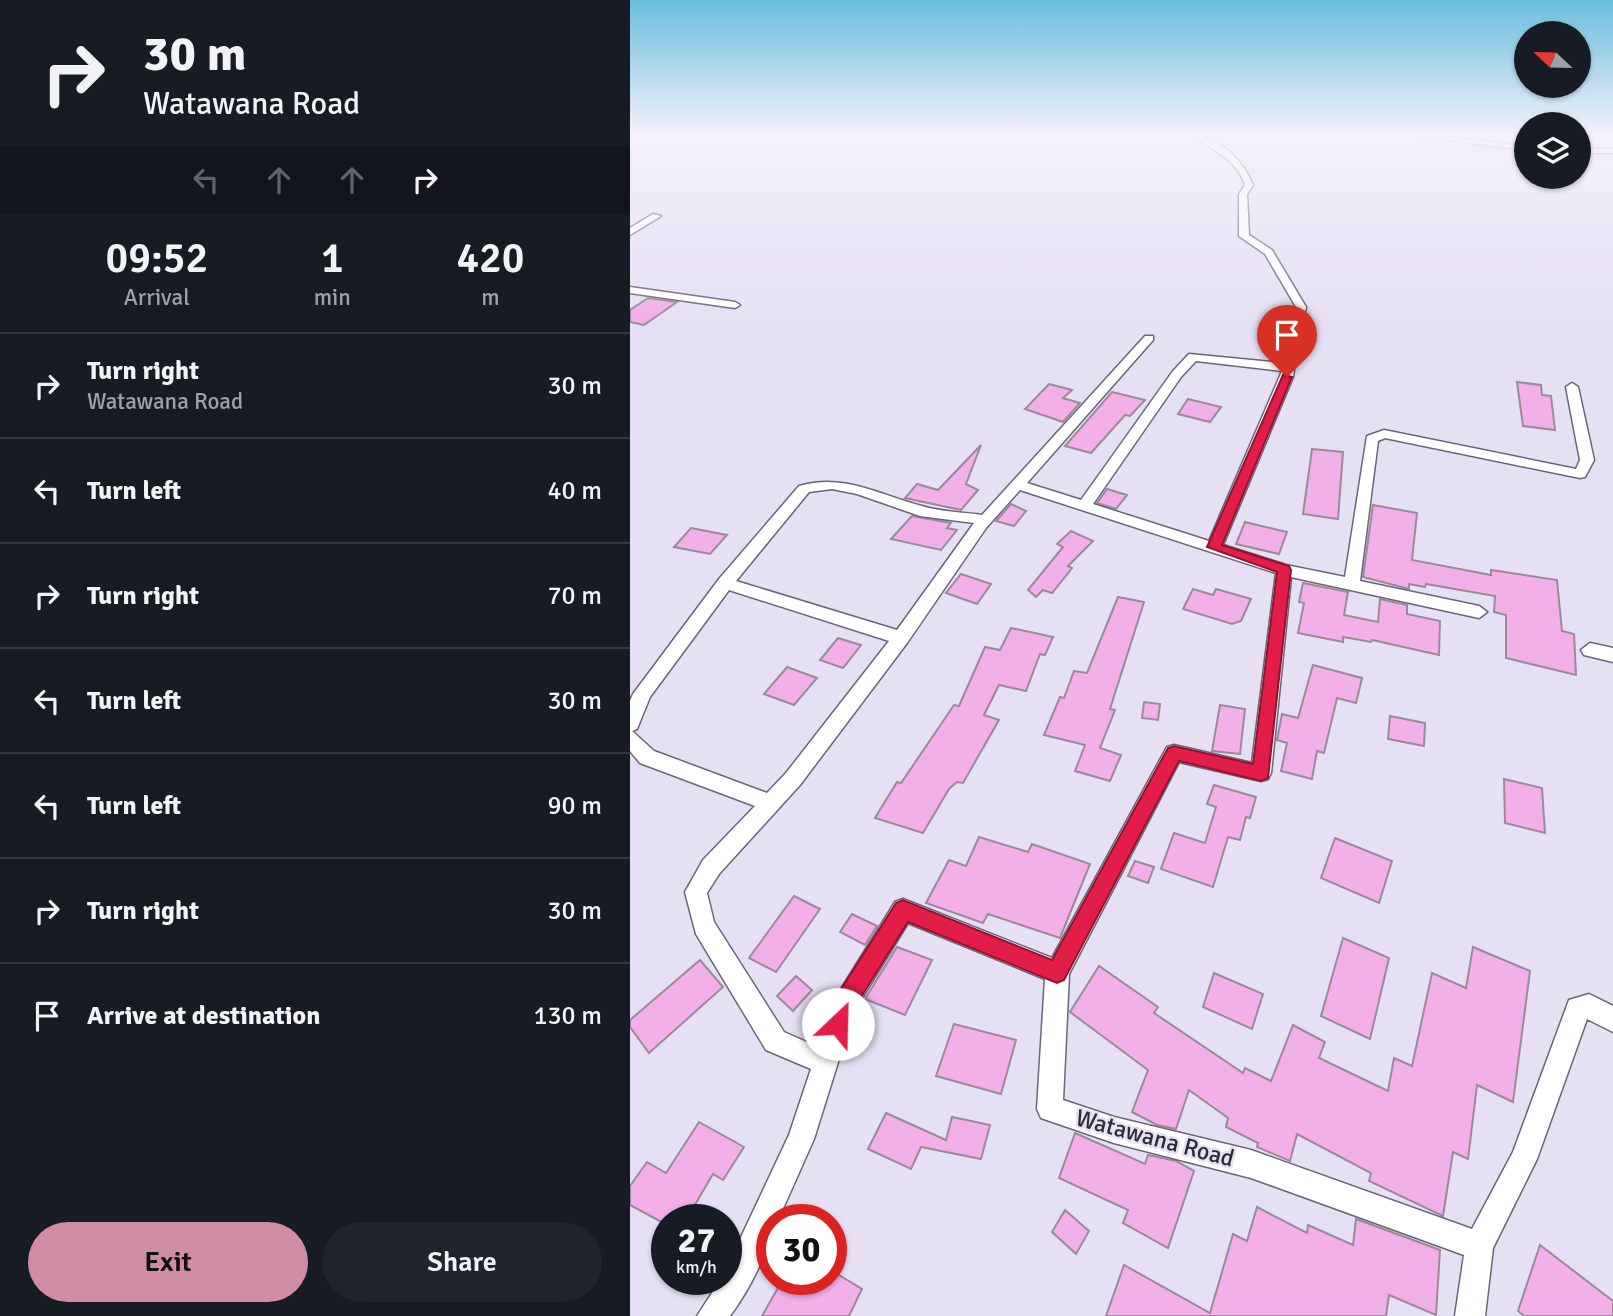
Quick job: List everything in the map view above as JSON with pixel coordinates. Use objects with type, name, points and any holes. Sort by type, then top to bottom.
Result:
[{"type":"street","points":[[1243,197],[1244,236],[1269,252],[1301,307],[1299,328],[1291,357],[1284,367]]},
{"type":"street","points":[[630,232],[656,216]]},
{"type":"street","points":[[630,290],[735,305]]},
{"type":"street","points":[[825,1063],[775,1041],[704,926],[696,892],[710,867],[793,779],[901,638],[986,520],[1149,338]]},
{"type":"street","points":[[1085,505],[1177,374],[1194,357],[1284,367],[1288,370],[1287,377],[1214,547]]},
{"type":"street","points":[[1352,584],[1372,439],[1384,434],[1580,474],[1587,460],[1572,387]]},
{"type":"street","points":[[630,724],[642,694],[725,583],[804,489],[818,483],[847,488],[923,512],[986,520]]},
{"type":"street","points":[[1019,485],[1284,570],[1479,612]]},
{"type":"street","points":[[712,1316],[732,1289],[801,1139],[844,1005],[903,910],[1057,972],[1174,753],[1261,773],[1284,570]]},
{"type":"street","points":[[725,583],[901,638]]},
{"type":"street","points":[[1590,650],[1613,655]]},
{"type":"street","points":[[630,738],[647,757],[771,803]]},
{"type":"street","name":"Watawana Road","points":[[1057,972],[1051,1109],[1114,1130],[1251,1164],[1479,1246]]},
{"type":"street","points":[[1470,1316],[1479,1246],[1524,1159],[1578,1009],[1589,1006],[1613,1020]]},
{"type":"building","points":[[648,298],[677,302],[644,325],[630,322],[630,310]]},
{"type":"building","points":[[1517,382],[1541,385],[1542,395],[1551,396],[1555,430],[1523,426]]},
{"type":"building","points":[[1049,384],[1072,390],[1063,398],[1080,403],[1063,422],[1025,409]]},
{"type":"building","points":[[1112,392],[1145,400],[1130,416],[1125,415],[1091,453],[1065,446]]},
{"type":"building","points":[[1188,399],[1221,407],[1210,422],[1178,414]]},
{"type":"building","points":[[981,445],[966,484],[978,490],[961,510],[905,498],[917,484],[938,490]]},
{"type":"building","points":[[1312,449],[1343,452],[1338,519],[1303,514]]},
{"type":"building","points":[[1107,489],[1127,495],[1116,509],[1097,503]]},
{"type":"building","points":[[1011,504],[1026,511],[1014,526],[996,521]]},
{"type":"building","points":[[1373,505],[1417,513],[1412,560],[1491,575],[1491,570],[1557,580],[1562,631],[1574,634],[1576,675],[1506,658],[1506,615],[1494,612],[1495,596],[1426,584],[1425,587],[1409,584],[1409,589],[1363,577]]},
{"type":"building","points":[[912,516],[951,523],[947,528],[957,530],[941,550],[891,539]]},
{"type":"building","points":[[1245,522],[1287,532],[1279,554],[1236,544]]},
{"type":"building","points":[[691,528],[727,535],[710,554],[674,547]]},
{"type":"building","points":[[1071,531],[1093,541],[1068,566],[1072,568],[1052,593],[1043,590],[1036,597],[1028,590],[1063,547],[1057,544]]},
{"type":"building","points":[[961,574],[991,584],[977,604],[946,593]]},
{"type":"building","points":[[1303,583],[1348,592],[1344,615],[1378,622],[1380,599],[1407,605],[1407,614],[1440,621],[1439,655],[1372,640],[1343,637],[1343,642],[1298,633],[1304,603],[1299,602]]},
{"type":"building","points":[[1193,589],[1213,595],[1216,589],[1251,599],[1241,621],[1232,624],[1183,609]]},
{"type":"building","points":[[1118,597],[1144,602],[1110,709],[1115,710],[1100,748],[1121,755],[1110,781],[1075,771],[1085,745],[1044,735],[1060,697],[1064,698],[1074,671],[1087,673]]},
{"type":"building","points":[[1011,628],[1053,637],[1045,655],[1040,654],[1026,691],[999,685],[984,715],[999,720],[963,783],[957,782],[949,789],[923,833],[875,818],[897,782],[901,783],[954,705],[959,706],[985,647],[1000,650]]},
{"type":"building","points":[[838,638],[861,645],[843,668],[820,660]]},
{"type":"building","points":[[1313,665],[1362,678],[1356,703],[1337,698],[1324,753],[1317,751],[1312,779],[1281,771],[1287,743],[1277,740],[1282,714],[1298,718]]},
{"type":"building","points":[[787,667],[817,678],[794,705],[764,694]]},
{"type":"building","points":[[1144,702],[1160,704],[1158,720],[1142,718]]},
{"type":"building","points":[[1220,705],[1245,709],[1240,754],[1212,751]]},
{"type":"building","points":[[1390,716],[1425,723],[1424,746],[1388,739]]},
{"type":"building","points":[[1504,779],[1542,788],[1545,833],[1505,823]]},
{"type":"building","points":[[1214,785],[1256,797],[1250,818],[1246,817],[1240,840],[1228,837],[1213,887],[1161,869],[1174,833],[1205,843],[1216,807],[1207,804]]},
{"type":"building","points":[[979,837],[1028,852],[1032,844],[1090,864],[1060,938],[988,914],[983,923],[926,903],[949,860],[966,866]]},
{"type":"building","points":[[1335,838],[1392,861],[1379,903],[1321,878]]},
{"type":"building","points":[[1135,861],[1154,867],[1148,883],[1128,876]]},
{"type":"building","points":[[794,896],[820,909],[776,972],[749,958]]},
{"type":"building","points":[[852,914],[877,926],[865,945],[840,932]]},
{"type":"building","points":[[1343,938],[1389,958],[1370,1039],[1321,1016]]},
{"type":"building","points":[[897,947],[932,960],[905,1015],[865,999]]},
{"type":"building","points":[[1473,947],[1530,971],[1513,1102],[1477,1085],[1468,1159],[1453,1152],[1443,1216],[1369,1181],[1371,1173],[1297,1134],[1290,1161],[1257,1147],[1258,1143],[1226,1127],[1228,1118],[1189,1090],[1176,1129],[1157,1125],[1132,1112],[1148,1070],[1070,1012],[1099,966],[1158,1007],[1154,1013],[1243,1073],[1245,1068],[1271,1081],[1293,1025],[1325,1042],[1319,1058],[1388,1091],[1394,1058],[1412,1066],[1432,973],[1466,988]]},
{"type":"building","points":[[700,960],[723,987],[649,1053],[630,1027],[630,1020]]},
{"type":"building","points":[[1214,973],[1263,994],[1252,1029],[1203,1007]]},
{"type":"building","points":[[796,976],[812,990],[793,1011],[777,996]]},
{"type":"building","points":[[954,1024],[1016,1040],[1001,1094],[936,1076]]},
{"type":"building","points":[[886,1113],[946,1140],[952,1117],[990,1125],[981,1159],[921,1147],[911,1169],[868,1149]]},
{"type":"building","points":[[699,1122],[744,1147],[723,1180],[713,1174],[695,1204],[651,1204],[651,1216],[630,1205],[630,1186],[647,1162],[666,1173]]},
{"type":"building","points":[[1075,1133],[1145,1164],[1148,1155],[1176,1161],[1194,1171],[1168,1248],[1123,1223],[1128,1210],[1059,1178]]},
{"type":"building","points":[[1257,1207],[1307,1233],[1308,1225],[1353,1245],[1356,1219],[1440,1250],[1436,1315],[1389,1295],[1386,1316],[1106,1316],[1124,1265],[1210,1313],[1233,1234],[1247,1241]]},
{"type":"building","points":[[1065,1210],[1089,1231],[1076,1254],[1052,1232]]},
{"type":"building","points":[[1540,1245],[1613,1301],[1613,1316],[1524,1316],[1518,1311]]},
{"type":"building","points":[[847,1280],[862,1289],[849,1316],[762,1316],[774,1295],[847,1295]]},
{"type":"route","points":[[838,1024],[844,1005],[903,910],[1057,972],[1174,753],[1261,773],[1284,570],[1214,547],[1287,377]]}]
